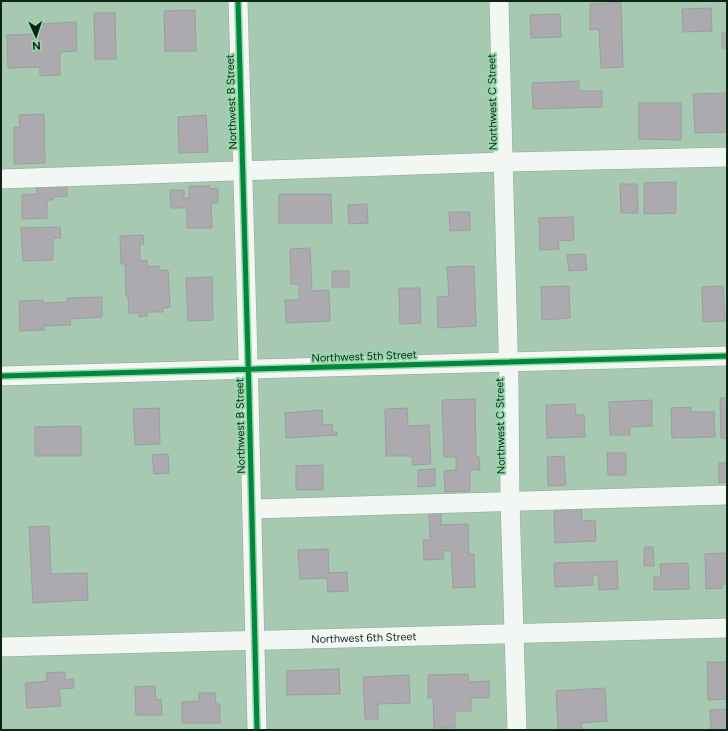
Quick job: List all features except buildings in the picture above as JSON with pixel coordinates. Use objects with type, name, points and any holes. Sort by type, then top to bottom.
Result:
[{"type":"street","name":"Northwest B Street","points":[[238,1],[257,730]]},
{"type":"street","name":"Northwest C Street","points":[[499,1],[509,362],[510,502],[516,730]]},
{"type":"street","points":[[1,180],[503,162],[727,157]]},
{"type":"street","name":"Northwest 5th Street","points":[[1,376],[727,356]]},
{"type":"street","points":[[252,509],[727,495]]},
{"type":"street","name":"Northwest 6th Street","points":[[1,647],[727,628]]},
{"type":"cycle path","points":[[238,1],[257,730]]},
{"type":"cycle path","points":[[1,376],[727,356]]}]
